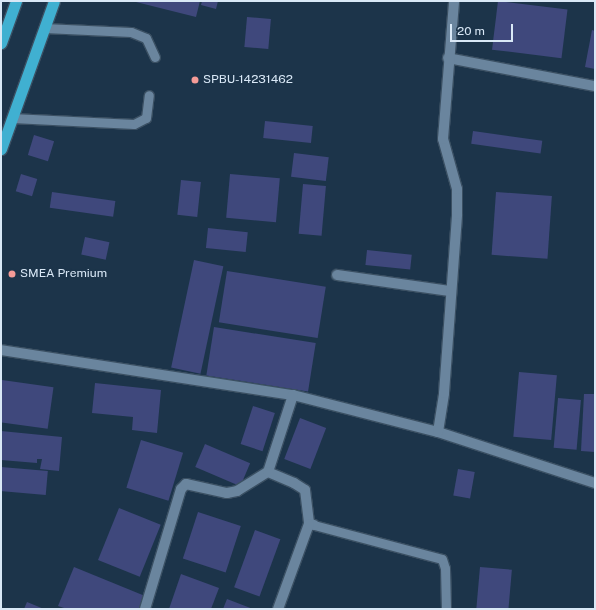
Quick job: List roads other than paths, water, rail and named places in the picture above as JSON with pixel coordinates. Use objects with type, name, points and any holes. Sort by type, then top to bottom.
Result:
[{"type":"highway","points":[[1,44],[16,1]]},
{"type":"highway","points":[[1,149],[54,1]]},
{"type":"street","points":[[438,432],[444,393],[457,189],[443,139],[448,58],[454,1]]},
{"type":"street","points":[[448,58],[595,86]]},
{"type":"street","points":[[337,275],[450,291]]},
{"type":"street","points":[[1,350],[293,395],[438,432],[595,483]]},
{"type":"street","points":[[146,609],[182,489],[186,484],[195,484],[227,493],[237,491],[268,472],[293,395]]},
{"type":"street","points":[[268,472],[294,483],[305,490],[312,525],[278,609]]},
{"type":"lane","points":[[44,28],[131,32],[146,38],[155,57]]},
{"type":"lane","points":[[12,118],[134,124],[146,118],[149,95]]},
{"type":"lane","points":[[312,525],[442,560],[445,568],[446,609]]},
{"type":"place","name":"SPBU-14231462","points":[[195,80]]},
{"type":"place","name":"SMEA Premium","points":[[12,274]]}]
